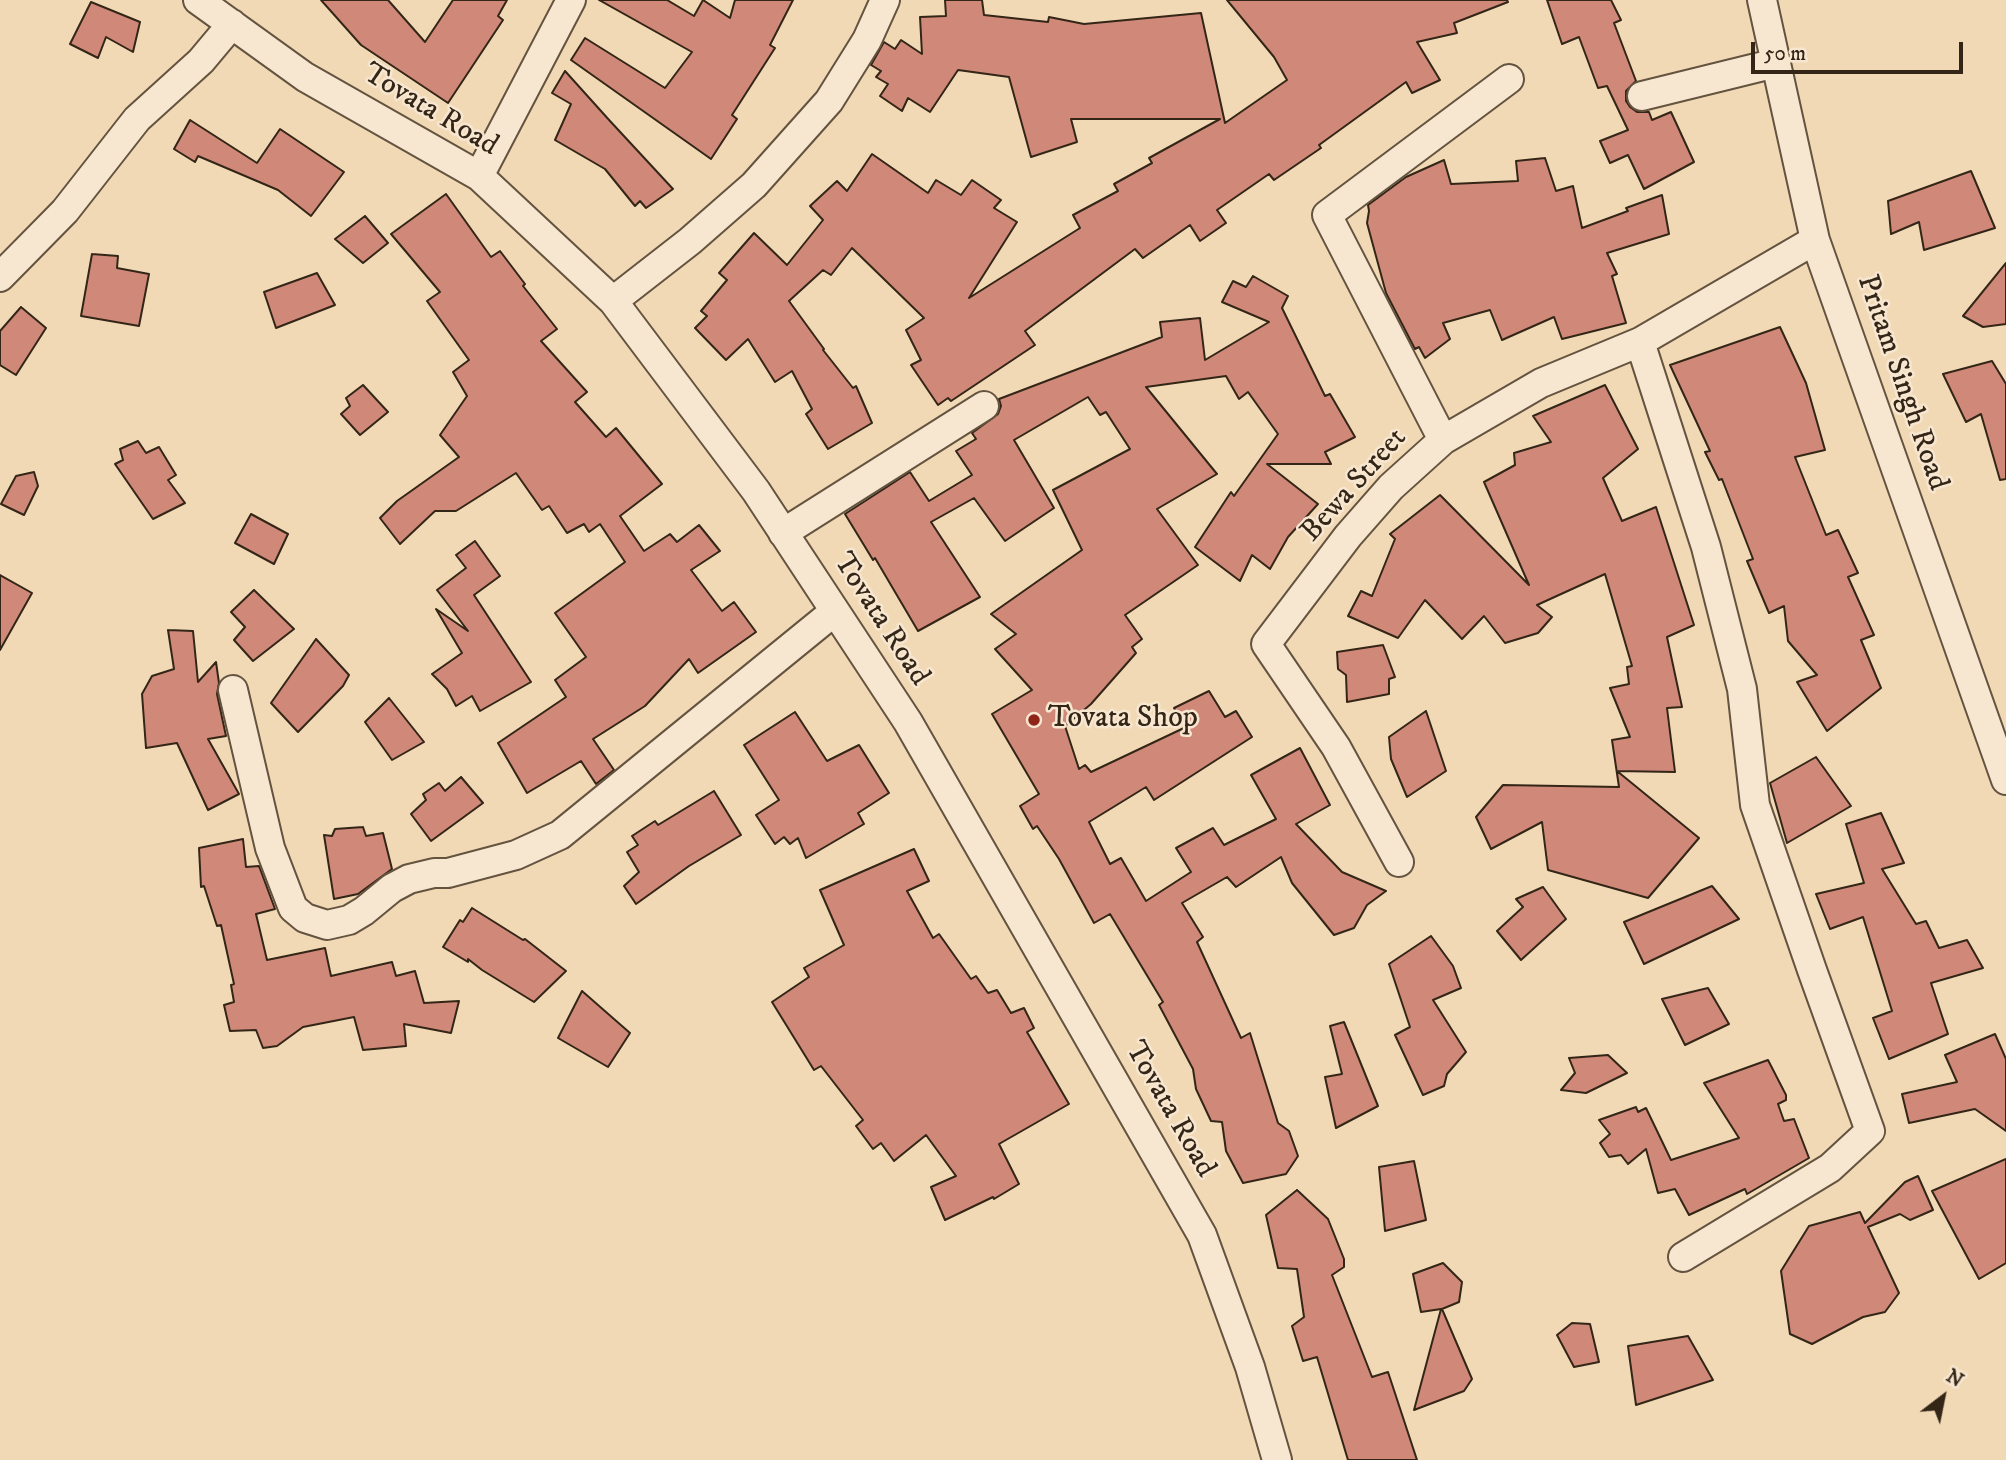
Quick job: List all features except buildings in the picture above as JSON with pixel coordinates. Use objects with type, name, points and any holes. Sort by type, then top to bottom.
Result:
[{"type":"street","name":"Tovata Road","points":[[198,0],[305,77],[479,176],[613,300],[756,492],[908,722],[1202,1234],[1251,1367],[1277,1460]]},
{"type":"street","points":[[479,176],[571,0]]},
{"type":"street","points":[[613,300],[690,241],[762,175],[829,101],[867,40],[885,0]]},
{"type":"street","name":"Pritam Singh Road","points":[[1762,0],[1815,240],[2006,780]]},
{"type":"street","points":[[0,277],[65,211],[137,119],[201,61],[232,24]]},
{"type":"street","points":[[1642,96],[1776,63]]},
{"type":"street","points":[[1443,440],[1327,215],[1509,79]]},
{"type":"street","name":"Bewa Street","points":[[1399,862],[1336,747],[1266,644],[1348,536],[1391,487],[1443,440],[1541,383],[1640,342],[1815,240]]},
{"type":"street","points":[[1640,342],[1706,547],[1742,689],[1755,805],[1870,1131],[1830,1168],[1683,1258]]},
{"type":"street","points":[[783,533],[984,406]]},
{"type":"street","points":[[233,690],[270,848],[293,908],[315,923],[327,925],[349,920],[365,911],[392,888],[409,879],[434,873],[448,873],[516,855],[560,835],[835,611]]},
{"type":"place","name":"Tovata Shop","points":[[1034,720]]}]
